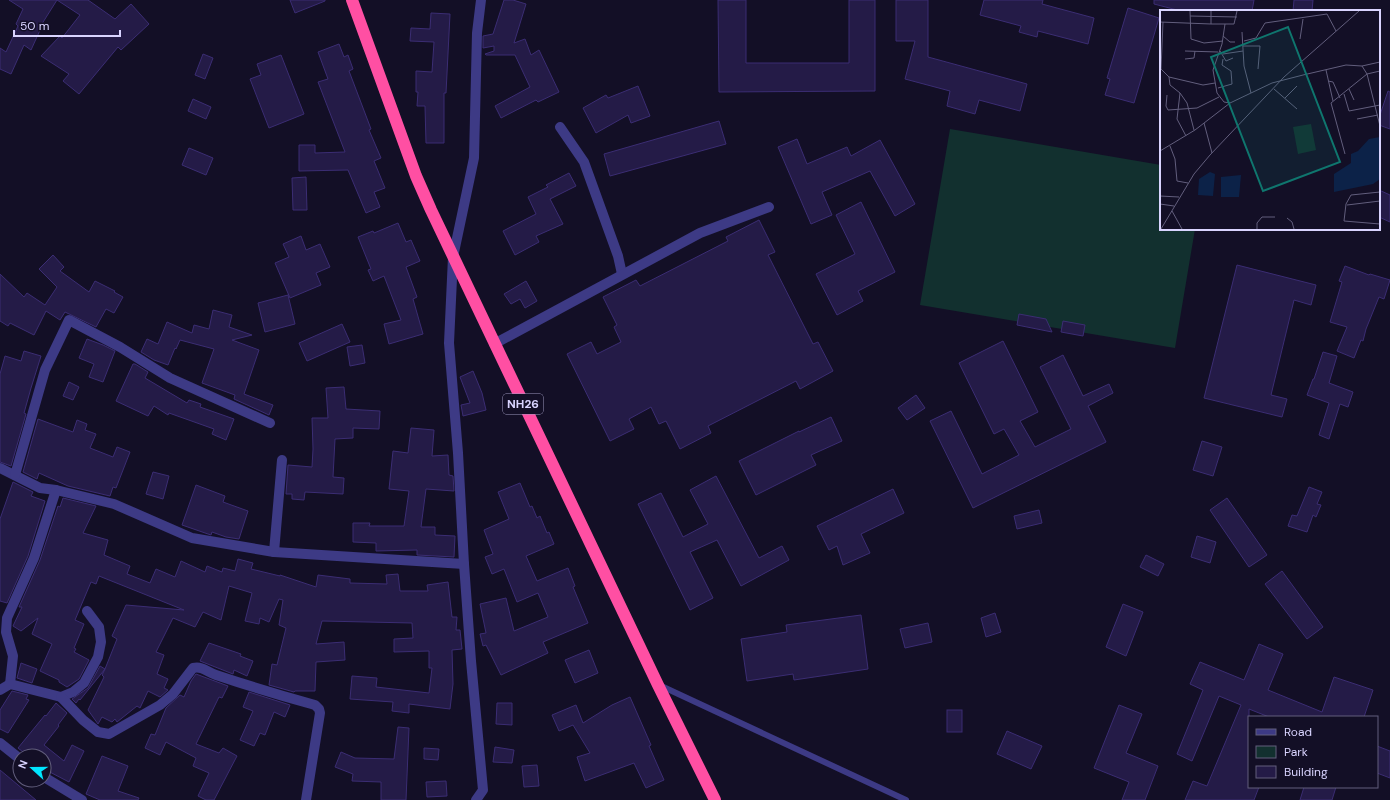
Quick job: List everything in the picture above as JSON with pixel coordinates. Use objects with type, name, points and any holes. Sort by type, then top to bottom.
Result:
[{"type":"highway","name":"NH26","points":[[352,0],[416,176],[430,210],[658,685],[715,800]]},
{"type":"street","points":[[476,800],[483,795],[471,661],[458,453],[449,343],[453,257],[474,158],[477,32],[481,0]]},
{"type":"street","points":[[560,127],[584,162],[618,256],[622,274]]},
{"type":"street","points":[[494,344],[700,233],[769,207]]},
{"type":"street","points":[[15,476],[45,370],[69,320],[120,347],[170,378],[270,423]]},
{"type":"street","points":[[274,552],[282,460]]},
{"type":"street","points":[[0,468],[40,488],[56,490],[114,504],[192,538],[274,552],[464,564]]},
{"type":"street","points":[[10,684],[13,656],[6,632],[7,618],[34,558],[56,490]]},
{"type":"street","points":[[61,697],[73,692],[84,683],[98,657],[101,642],[99,627],[87,611]]},
{"type":"street","points":[[0,690],[10,684],[61,697],[83,720],[98,732],[109,734],[160,705],[173,694],[193,668],[199,667],[212,674],[255,688],[316,705],[319,708],[320,713],[306,800]]},
{"type":"street","points":[[0,743],[12,753]]},
{"type":"street","points":[[52,782],[82,800]]},
{"type":"lane","points":[[658,685],[906,800]]},
{"type":"green space","points":[[950,129],[1160,165],[1160,230],[1195,230],[1175,348],[920,305]]},
{"type":"building","points":[[9,0],[57,0],[40,27],[41,28],[31,50],[24,45],[11,74],[0,69],[0,48],[6,52],[18,26],[16,24],[23,9]]},
{"type":"building","points":[[57,0],[88,0],[115,19],[131,4],[149,24],[121,50],[118,47],[79,94],[63,81],[69,74],[41,56],[60,36],[62,38],[80,15]]},
{"type":"building","points":[[290,0],[325,0],[325,1],[295,13]]},
{"type":"building","points":[[504,0],[513,0],[526,4],[514,43],[525,39],[531,55],[539,50],[559,92],[538,102],[536,100],[501,118],[495,106],[530,87],[515,55],[486,55],[485,54],[494,51],[494,46],[483,48],[483,36],[493,34]]},
{"type":"building","points":[[718,0],[746,0],[746,63],[849,63],[849,0],[875,0],[875,91],[719,92]]},
{"type":"building","points":[[896,0],[928,0],[928,57],[1027,84],[1020,111],[979,100],[975,114],[947,106],[950,91],[905,79],[915,41],[896,41]]},
{"type":"building","points":[[984,0],[1043,0],[1042,4],[1094,18],[1088,44],[1038,31],[1037,37],[1019,32],[1021,26],[980,15]]},
{"type":"building","points":[[1154,0],[1254,0],[1252,10],[1177,10],[1154,4]]},
{"type":"building","points":[[1294,0],[1313,0],[1312,10],[1293,10]]},
{"type":"building","points":[[1128,8],[1159,18],[1134,103],[1105,95],[1110,79],[1107,78]]},
{"type":"building","points":[[431,13],[450,14],[446,93],[444,93],[444,143],[426,143],[425,106],[417,106],[418,92],[416,92],[416,71],[432,72],[434,42],[410,41],[411,28],[430,29]]},
{"type":"building","points":[[339,44],[344,57],[348,55],[353,69],[349,71],[371,129],[369,130],[381,158],[374,161],[385,188],[374,192],[380,207],[366,213],[348,170],[299,171],[299,145],[315,145],[315,153],[345,152],[318,82],[328,79],[318,52]]},
{"type":"building","points":[[203,54],[213,58],[205,79],[195,75]]},
{"type":"building","points":[[281,55],[304,114],[269,128],[250,79],[261,75],[257,64]]},
{"type":"building","points":[[638,86],[650,116],[631,123],[628,115],[596,133],[583,108],[606,95],[608,98]]},
{"type":"building","points":[[1388,91],[1390,92],[1390,129],[1380,125],[1380,115]]},
{"type":"building","points":[[193,99],[211,107],[206,119],[188,111]]},
{"type":"building","points":[[719,121],[726,144],[610,176],[604,154]]},
{"type":"building","points":[[797,139],[807,164],[847,147],[851,156],[880,140],[915,204],[895,216],[870,171],[822,192],[832,215],[811,224],[778,147]]},
{"type":"building","points":[[189,148],[213,158],[206,175],[182,165]]},
{"type":"building","points":[[569,173],[576,186],[550,199],[563,224],[536,236],[539,242],[515,255],[503,231],[536,214],[528,197],[548,187],[546,185]]},
{"type":"building","points":[[306,177],[307,210],[293,210],[292,178]]},
{"type":"building","points":[[1380,190],[1390,195],[1390,222],[1380,217]]},
{"type":"building","points":[[861,202],[895,272],[858,291],[863,301],[837,315],[816,274],[855,254],[836,215]]},
{"type":"building","points":[[759,220],[775,252],[768,255],[813,344],[818,342],[833,371],[800,389],[796,381],[708,426],[711,433],[680,449],[666,421],[659,424],[651,407],[629,419],[634,429],[610,441],[567,354],[591,342],[597,354],[621,342],[614,327],[617,325],[603,297],[636,280],[640,286],[728,241],[726,237]]},
{"type":"building","points":[[398,223],[406,242],[411,240],[420,261],[406,267],[417,297],[413,299],[423,334],[389,344],[384,324],[401,320],[384,276],[373,281],[368,270],[371,269],[358,237],[373,231],[374,233]]},
{"type":"building","points":[[301,236],[306,250],[320,244],[330,267],[316,273],[321,285],[290,298],[275,263],[289,257],[283,244]]},
{"type":"building","points":[[53,255],[64,267],[60,271],[89,292],[95,281],[115,291],[114,292],[123,297],[114,313],[106,309],[96,327],[65,312],[60,320],[46,311],[34,335],[10,323],[8,326],[0,321],[0,274],[24,297],[27,293],[45,305],[57,287],[39,269]]},
{"type":"building","points":[[1237,265],[1316,285],[1311,305],[1294,300],[1271,395],[1287,399],[1282,417],[1204,398]]},
{"type":"building","points":[[1345,266],[1369,275],[1370,274],[1390,280],[1384,299],[1379,297],[1366,329],[1363,341],[1361,340],[1354,358],[1337,351],[1347,327],[1330,322],[1342,282],[1339,281]]},
{"type":"building","points":[[526,281],[537,301],[525,308],[520,299],[511,304],[504,294]]},
{"type":"building","points":[[288,295],[295,324],[265,332],[258,303]]},
{"type":"building","points":[[213,310],[232,315],[229,327],[252,335],[232,340],[259,350],[244,394],[273,405],[269,415],[234,399],[235,395],[202,383],[214,349],[180,340],[168,365],[154,360],[141,352],[147,339],[158,344],[167,322],[192,333],[194,325],[209,329]]},
{"type":"building","points":[[1019,314],[1046,319],[1052,332],[1017,325]]},
{"type":"building","points":[[1063,321],[1085,325],[1083,336],[1061,332]]},
{"type":"building","points":[[342,324],[350,342],[307,361],[299,343]]},
{"type":"building","points":[[87,339],[115,351],[103,382],[89,377],[94,364],[79,358]]},
{"type":"building","points":[[1003,341],[1038,412],[1020,421],[1035,447],[1071,429],[1040,367],[1063,355],[1083,396],[1109,384],[1113,393],[1088,406],[1106,442],[973,508],[930,421],[951,411],[982,474],[1019,455],[1004,429],[994,434],[959,363]]},
{"type":"building","points":[[362,345],[365,363],[350,366],[347,347]]},
{"type":"building","points":[[24,351],[41,356],[24,413],[26,414],[11,466],[0,462],[0,374],[5,356],[21,361]]},
{"type":"building","points":[[1323,352],[1337,356],[1329,383],[1353,392],[1348,407],[1340,404],[1329,439],[1319,435],[1329,403],[1307,395]]},
{"type":"building","points":[[133,364],[148,372],[145,378],[187,403],[189,400],[201,404],[200,407],[234,419],[226,440],[212,434],[214,429],[169,413],[168,415],[154,406],[148,416],[116,401]]},
{"type":"building","points":[[473,371],[482,393],[486,410],[463,416],[461,405],[470,403],[460,377]]},
{"type":"building","points":[[69,382],[79,387],[73,400],[63,396]]},
{"type":"building","points":[[344,387],[346,409],[380,411],[379,429],[353,428],[353,438],[335,439],[333,477],[344,478],[343,494],[305,492],[304,500],[292,499],[292,494],[286,494],[288,465],[312,467],[312,418],[328,418],[326,388]]},
{"type":"building","points":[[916,395],[925,408],[907,420],[898,408]]},
{"type":"building","points":[[831,417],[842,441],[811,455],[816,465],[756,495],[739,461]]},
{"type":"building","points":[[38,419],[73,432],[77,420],[87,424],[85,430],[96,434],[90,448],[113,457],[117,447],[130,452],[116,488],[113,487],[110,496],[68,486],[39,473],[37,479],[23,472]]},
{"type":"building","points":[[411,428],[434,430],[432,456],[448,455],[449,475],[453,476],[454,491],[426,489],[421,527],[435,527],[435,535],[455,536],[454,557],[417,555],[417,550],[376,551],[376,543],[353,542],[353,523],[370,523],[369,526],[404,526],[409,491],[389,489],[393,451],[408,453]]},
{"type":"building","points":[[1202,441],[1222,447],[1213,476],[1193,470]]},
{"type":"building","points":[[153,472],[169,476],[163,499],[146,494]]},
{"type":"building","points":[[716,476],[759,558],[782,546],[789,560],[741,586],[717,540],[690,552],[713,598],[690,610],[638,504],[661,493],[683,537],[708,524],[690,490]]},
{"type":"building","points":[[13,482],[33,492],[31,496],[45,501],[28,556],[7,603],[0,601],[0,519]]},
{"type":"building","points":[[520,483],[530,507],[532,506],[537,518],[540,516],[547,533],[549,532],[554,544],[526,556],[537,581],[568,568],[575,586],[573,587],[588,623],[543,642],[548,653],[501,675],[486,645],[483,646],[480,634],[486,633],[480,604],[506,598],[514,631],[548,617],[538,593],[517,602],[504,569],[492,574],[485,557],[493,554],[484,530],[509,519],[498,492]]},
{"type":"building","points":[[196,485],[225,496],[223,502],[248,511],[239,539],[226,537],[212,532],[211,535],[182,525]]},
{"type":"building","points":[[1309,487],[1322,492],[1317,504],[1321,505],[1316,517],[1313,515],[1307,532],[1288,526],[1292,515],[1297,516]]},
{"type":"building","points":[[893,489],[904,513],[861,534],[870,553],[843,565],[837,546],[829,550],[817,526]]},
{"type":"building","points":[[63,498],[96,506],[83,533],[108,540],[104,555],[130,566],[127,574],[150,583],[156,569],[175,577],[181,561],[205,572],[207,566],[222,572],[223,568],[235,571],[238,559],[253,563],[251,569],[280,575],[316,587],[318,575],[350,579],[350,583],[387,584],[386,575],[398,574],[400,591],[428,591],[427,585],[448,582],[452,617],[457,617],[456,630],[460,630],[462,649],[452,650],[453,684],[450,709],[409,704],[409,713],[392,711],[393,702],[350,699],[352,676],[377,678],[376,687],[429,693],[432,668],[429,668],[429,651],[394,652],[394,639],[413,638],[412,623],[322,621],[316,644],[344,642],[345,660],[316,662],[315,691],[294,692],[269,685],[272,664],[277,665],[286,628],[279,625],[283,600],[279,599],[269,622],[260,618],[259,624],[245,621],[252,593],[229,586],[221,620],[203,612],[195,627],[173,618],[156,652],[164,655],[157,674],[168,679],[164,688],[168,690],[160,697],[148,691],[140,708],[137,706],[117,722],[115,719],[112,722],[102,717],[98,724],[88,710],[104,677],[102,675],[117,639],[112,636],[126,605],[184,610],[99,576],[96,584],[91,582],[75,620],[84,624],[74,648],[76,649],[74,652],[89,660],[79,679],[67,687],[59,682],[59,680],[40,671],[52,644],[32,634],[38,618],[21,631],[13,626],[22,607],[19,607],[40,560],[58,506],[60,507]]},
{"type":"building","points":[[1227,498],[1267,555],[1249,567],[1210,510]]},
{"type":"building","points":[[1039,510],[1042,523],[1017,529],[1014,516]]},
{"type":"building","points":[[1197,536],[1216,542],[1210,563],[1191,557]]},
{"type":"building","points":[[1146,555],[1164,564],[1158,576],[1140,567]]},
{"type":"building","points":[[1282,571],[1323,627],[1307,639],[1265,584]]},
{"type":"building","points":[[1123,604],[1143,612],[1126,656],[1106,647]]},
{"type":"building","points":[[995,613],[1001,632],[986,637],[981,618]]},
{"type":"building","points":[[861,615],[868,669],[794,680],[793,674],[747,681],[741,639],[787,632],[786,625]]},
{"type":"building","points":[[928,623],[932,642],[905,648],[900,629]]},
{"type":"building","points":[[209,643],[241,654],[240,656],[253,661],[247,676],[234,670],[233,674],[200,661]]},
{"type":"building","points":[[1259,644],[1283,654],[1268,690],[1322,712],[1334,677],[1373,690],[1364,716],[1266,716],[1249,709],[1248,788],[1259,788],[1254,800],[1185,800],[1193,781],[1207,786],[1241,705],[1219,696],[1192,761],[1177,754],[1203,690],[1190,684],[1200,662],[1244,680]]},
{"type":"building","points":[[589,650],[598,673],[575,683],[565,660]]},
{"type":"building","points":[[21,663],[37,669],[32,683],[17,678]]},
{"type":"building","points":[[100,666],[105,669],[76,703],[72,699],[88,688]]},
{"type":"building","points":[[196,674],[228,686],[222,698],[219,697],[196,744],[219,753],[223,748],[237,756],[214,800],[206,800],[198,796],[209,773],[193,766],[196,758],[166,742],[160,755],[145,748],[151,734],[155,735],[166,708],[180,695],[184,697]]},
{"type":"building","points":[[12,691],[28,695],[26,699],[29,700],[8,733],[0,729],[0,710]]},
{"type":"building","points":[[249,692],[290,705],[285,717],[274,712],[265,735],[260,733],[254,746],[240,740],[253,711],[243,707]]},
{"type":"building","points":[[630,697],[651,745],[649,746],[664,780],[646,788],[634,763],[585,781],[577,757],[590,753],[573,725],[559,731],[552,715],[576,705],[583,723],[612,705]]},
{"type":"building","points":[[56,703],[67,713],[44,745],[48,748],[18,748],[45,715],[46,716]]},
{"type":"building","points":[[497,703],[512,703],[512,725],[496,724]]},
{"type":"building","points":[[1119,705],[1142,714],[1126,753],[1158,766],[1145,800],[1122,800],[1129,782],[1094,768]]},
{"type":"building","points":[[947,710],[962,710],[962,732],[947,732]]},
{"type":"building","points":[[398,727],[409,728],[406,800],[381,800],[381,782],[352,781],[353,774],[335,767],[341,752],[355,758],[394,759]]},
{"type":"building","points":[[1007,731],[1042,746],[1031,769],[997,754]]},
{"type":"building","points":[[72,745],[84,751],[69,782],[52,773],[52,751],[64,761]]},
{"type":"building","points":[[1378,746],[1390,751],[1390,778],[1378,773]]},
{"type":"building","points":[[495,747],[514,750],[512,763],[493,762]]},
{"type":"building","points":[[424,748],[439,749],[438,760],[424,759]]},
{"type":"building","points":[[102,756],[128,766],[118,791],[139,798],[138,800],[100,800],[86,794]]},
{"type":"building","points":[[537,765],[539,786],[524,787],[522,766]]},
{"type":"building","points":[[0,770],[12,780],[12,788],[22,788],[36,800],[0,800]]},
{"type":"building","points":[[446,781],[447,796],[427,797],[426,782]]},
{"type":"building","points":[[1304,788],[1336,788],[1332,800],[1300,800]]}]
